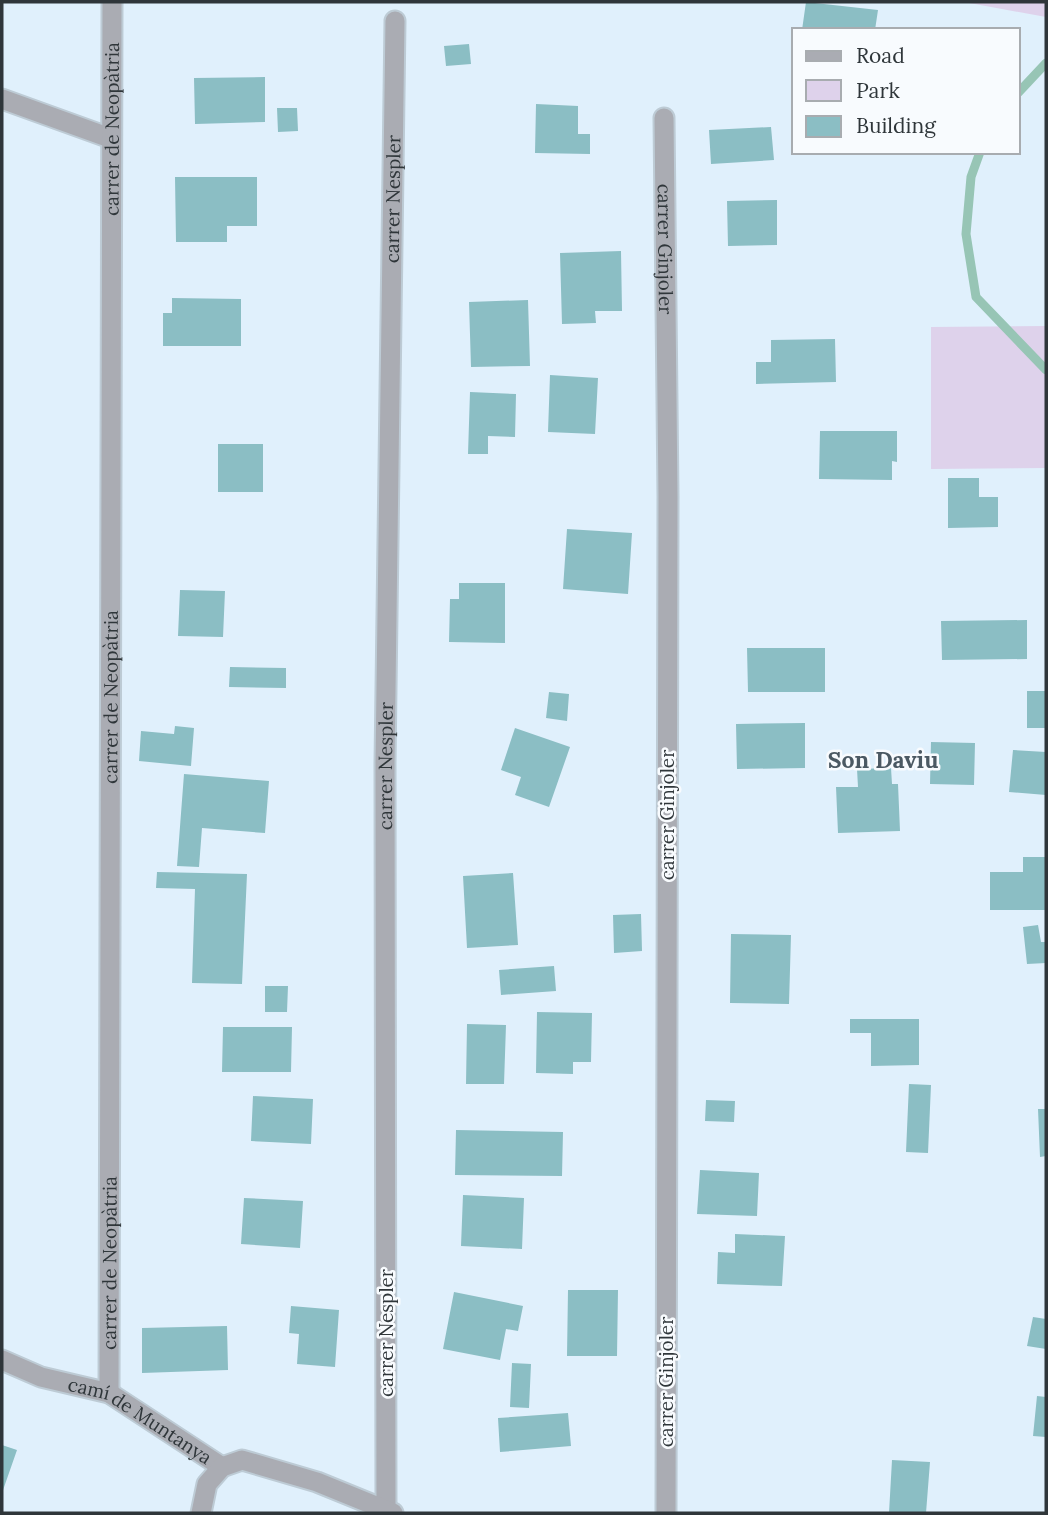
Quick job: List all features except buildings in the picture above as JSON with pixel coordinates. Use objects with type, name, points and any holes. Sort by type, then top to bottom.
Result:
[{"type":"street","name":"carrer de Neopàtria","points":[[109,1393],[111,2]]},
{"type":"street","name":"carrer Nespler","points":[[389,1512],[385,763],[395,21]]},
{"type":"street","points":[[2,99],[110,138]]},
{"type":"street","name":"carrer Ginjoler","points":[[664,118],[668,496],[666,1513]]},
{"type":"street","name":"camí de Muntanya","points":[[2,1360],[41,1377],[109,1393],[222,1467],[242,1460],[267,1465],[389,1512]]},
{"type":"street","points":[[201,1513],[207,1484],[222,1467]]},
{"type":"green space","points":[[964,2],[1046,2],[1046,17]]},
{"type":"green space","points":[[1046,326],[1046,468],[931,469],[931,327]]},
{"type":"waterway","points":[[1020,91],[1046,63]]},
{"type":"waterway","points":[[979,154],[971,177],[966,234],[976,297],[1046,370]]},
{"type":"district","name":"Son Daviu","points":[[883,760]]}]
